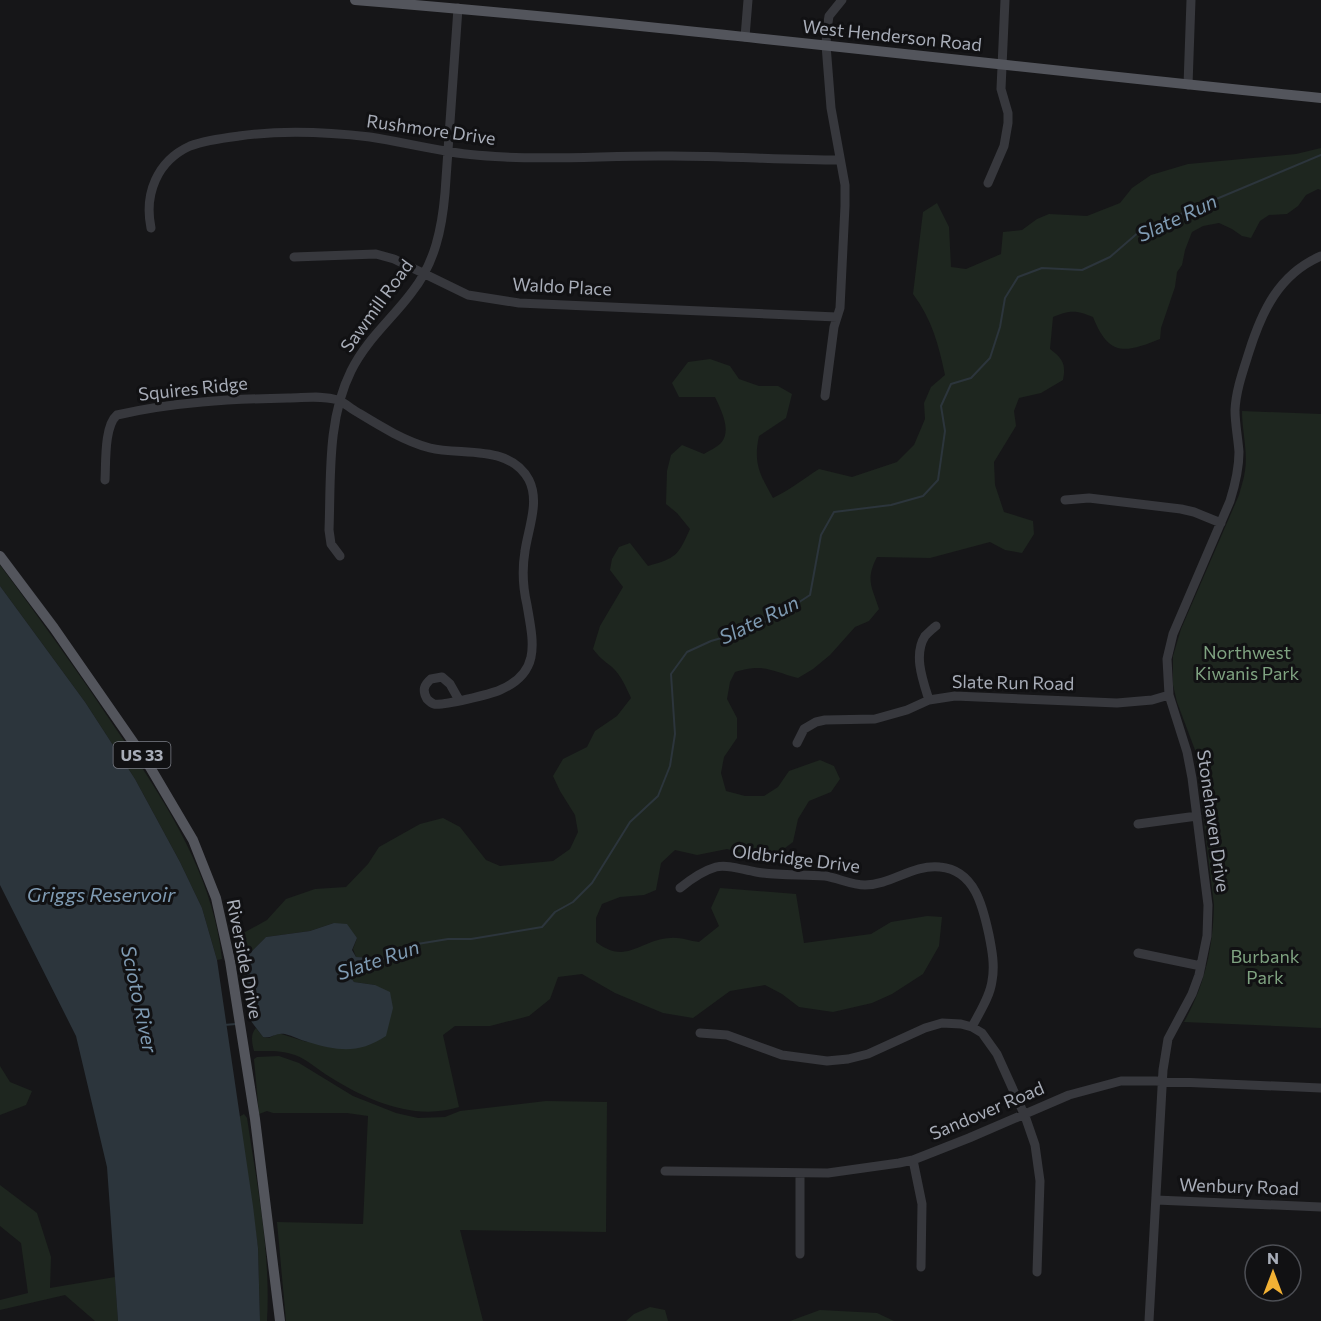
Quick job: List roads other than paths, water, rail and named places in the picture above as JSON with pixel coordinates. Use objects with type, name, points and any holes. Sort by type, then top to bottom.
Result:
[{"type":"main road","name":"West Henderson Road","points":[[355,0],[459,4],[745,37],[1321,98]]},
{"type":"main road","name":"Riverside Drive","points":[[0,556],[54,628],[147,762],[193,840],[219,908],[240,1024],[267,1208],[280,1321]]},
{"type":"street","points":[[745,37],[748,0]]},
{"type":"street","points":[[825,396],[841,294],[845,206],[844,185],[831,108],[826,45],[829,16],[842,0]]},
{"type":"street","points":[[988,183],[1004,146],[1008,123],[1008,113],[1001,89],[1005,0]]},
{"type":"street","points":[[1188,85],[1191,0]]},
{"type":"street","name":"Sawmill Road","points":[[340,556],[331,544],[329,530],[334,436],[339,400],[358,358],[371,339],[413,290],[436,247],[440,232],[448,152],[459,4]]},
{"type":"street","name":"Rushmore Drive","points":[[151,228],[148,210],[150,192],[160,169],[168,161],[188,147],[202,142],[256,134],[334,134],[372,138],[448,152],[550,158],[672,156],[840,160]]},
{"type":"street","name":"Waldo Place","points":[[294,257],[376,254],[394,259],[468,295],[519,303],[837,317]]},
{"type":"street","name":"Stonehaven Drive","points":[[1149,1321],[1162,1081],[1168,1039],[1192,994],[1201,966],[1207,936],[1208,905],[1187,752],[1169,695],[1167,676],[1169,646],[1230,501],[1239,461],[1235,421],[1237,396],[1256,330],[1268,301],[1281,285],[1300,267],[1321,256]]},
{"type":"street","name":"Squires Ridge","points":[[105,480],[108,432],[112,420],[117,415],[185,404],[237,399],[321,398],[339,400]]},
{"type":"street","points":[[339,400],[388,430],[421,446],[444,451],[485,453],[504,458],[522,471],[532,488],[534,497],[524,560],[524,589],[533,641],[530,662],[522,676],[506,687],[495,692],[459,700]]},
{"type":"street","points":[[1065,500],[1089,498],[1173,507],[1194,512],[1221,523]]},
{"type":"street","points":[[929,700],[922,673],[920,651],[925,637],[936,626]]},
{"type":"street","name":"Slate Run Road","points":[[797,743],[804,729],[816,722],[875,719],[907,710],[929,700],[955,696],[1135,702],[1169,695]]},
{"type":"street","points":[[1138,824],[1197,816]]},
{"type":"street","name":"Oldbridge Drive","points":[[680,888],[699,874],[717,866],[738,867],[772,874],[826,876],[864,885],[879,883],[924,867],[941,867],[952,870],[971,883],[978,893],[993,957],[992,981],[972,1027]]},
{"type":"street","points":[[1138,953],[1201,966]]},
{"type":"street","points":[[700,1033],[727,1035],[782,1055],[827,1061],[868,1054],[925,1028],[942,1023],[952,1022],[972,1027],[982,1033],[990,1042],[1024,1114],[1035,1145],[1040,1181],[1037,1272]]},
{"type":"street","name":"Sandover Road","points":[[665,1171],[828,1173],[913,1160],[1069,1095],[1121,1081],[1321,1088]]},
{"type":"street","points":[[913,1160],[922,1204],[921,1267]]},
{"type":"street","points":[[800,1174],[800,1254]]},
{"type":"street","name":"Wenbury Road","points":[[1156,1200],[1321,1207]]},
{"type":"water","name":"Griggs Reservoir","points":[[0,586],[85,702],[135,779],[202,908],[217,960],[253,1206],[258,1248],[260,1321],[118,1321],[107,1167],[76,1036],[0,885]]},
{"type":"water","points":[[334,923],[347,924],[357,938],[352,950],[356,957],[376,958],[346,971],[354,982],[375,985],[390,992],[393,1008],[386,1036],[367,1046],[348,1049],[319,1045],[285,1034],[263,1037],[251,1021],[242,966],[249,954],[266,937],[310,931]]},
{"type":"waterway","name":"Slate Run","points":[[376,958],[384,959],[394,956],[405,946],[448,939],[471,939],[542,927],[555,912],[573,902],[592,883],[630,822],[658,796],[670,766],[675,734],[671,674],[687,652],[711,641],[749,630],[810,595],[821,535],[834,512],[891,505],[923,496],[938,480],[945,431],[941,406],[951,384],[971,378],[990,358],[1000,327],[1005,298],[1018,277],[1042,268],[1082,270],[1110,257],[1140,231],[1321,155]]},
{"type":"waterway","name":"Slate Run","points":[[224,1025],[236,1024]]},
{"type":"park label","name":"Northwest Kiwanis Park","points":[[1247,663]]},
{"type":"park label","name":"Burbank Park","points":[[1265,967]]},
{"type":"water label","name":"Scioto River","points":[[139,999]]}]
